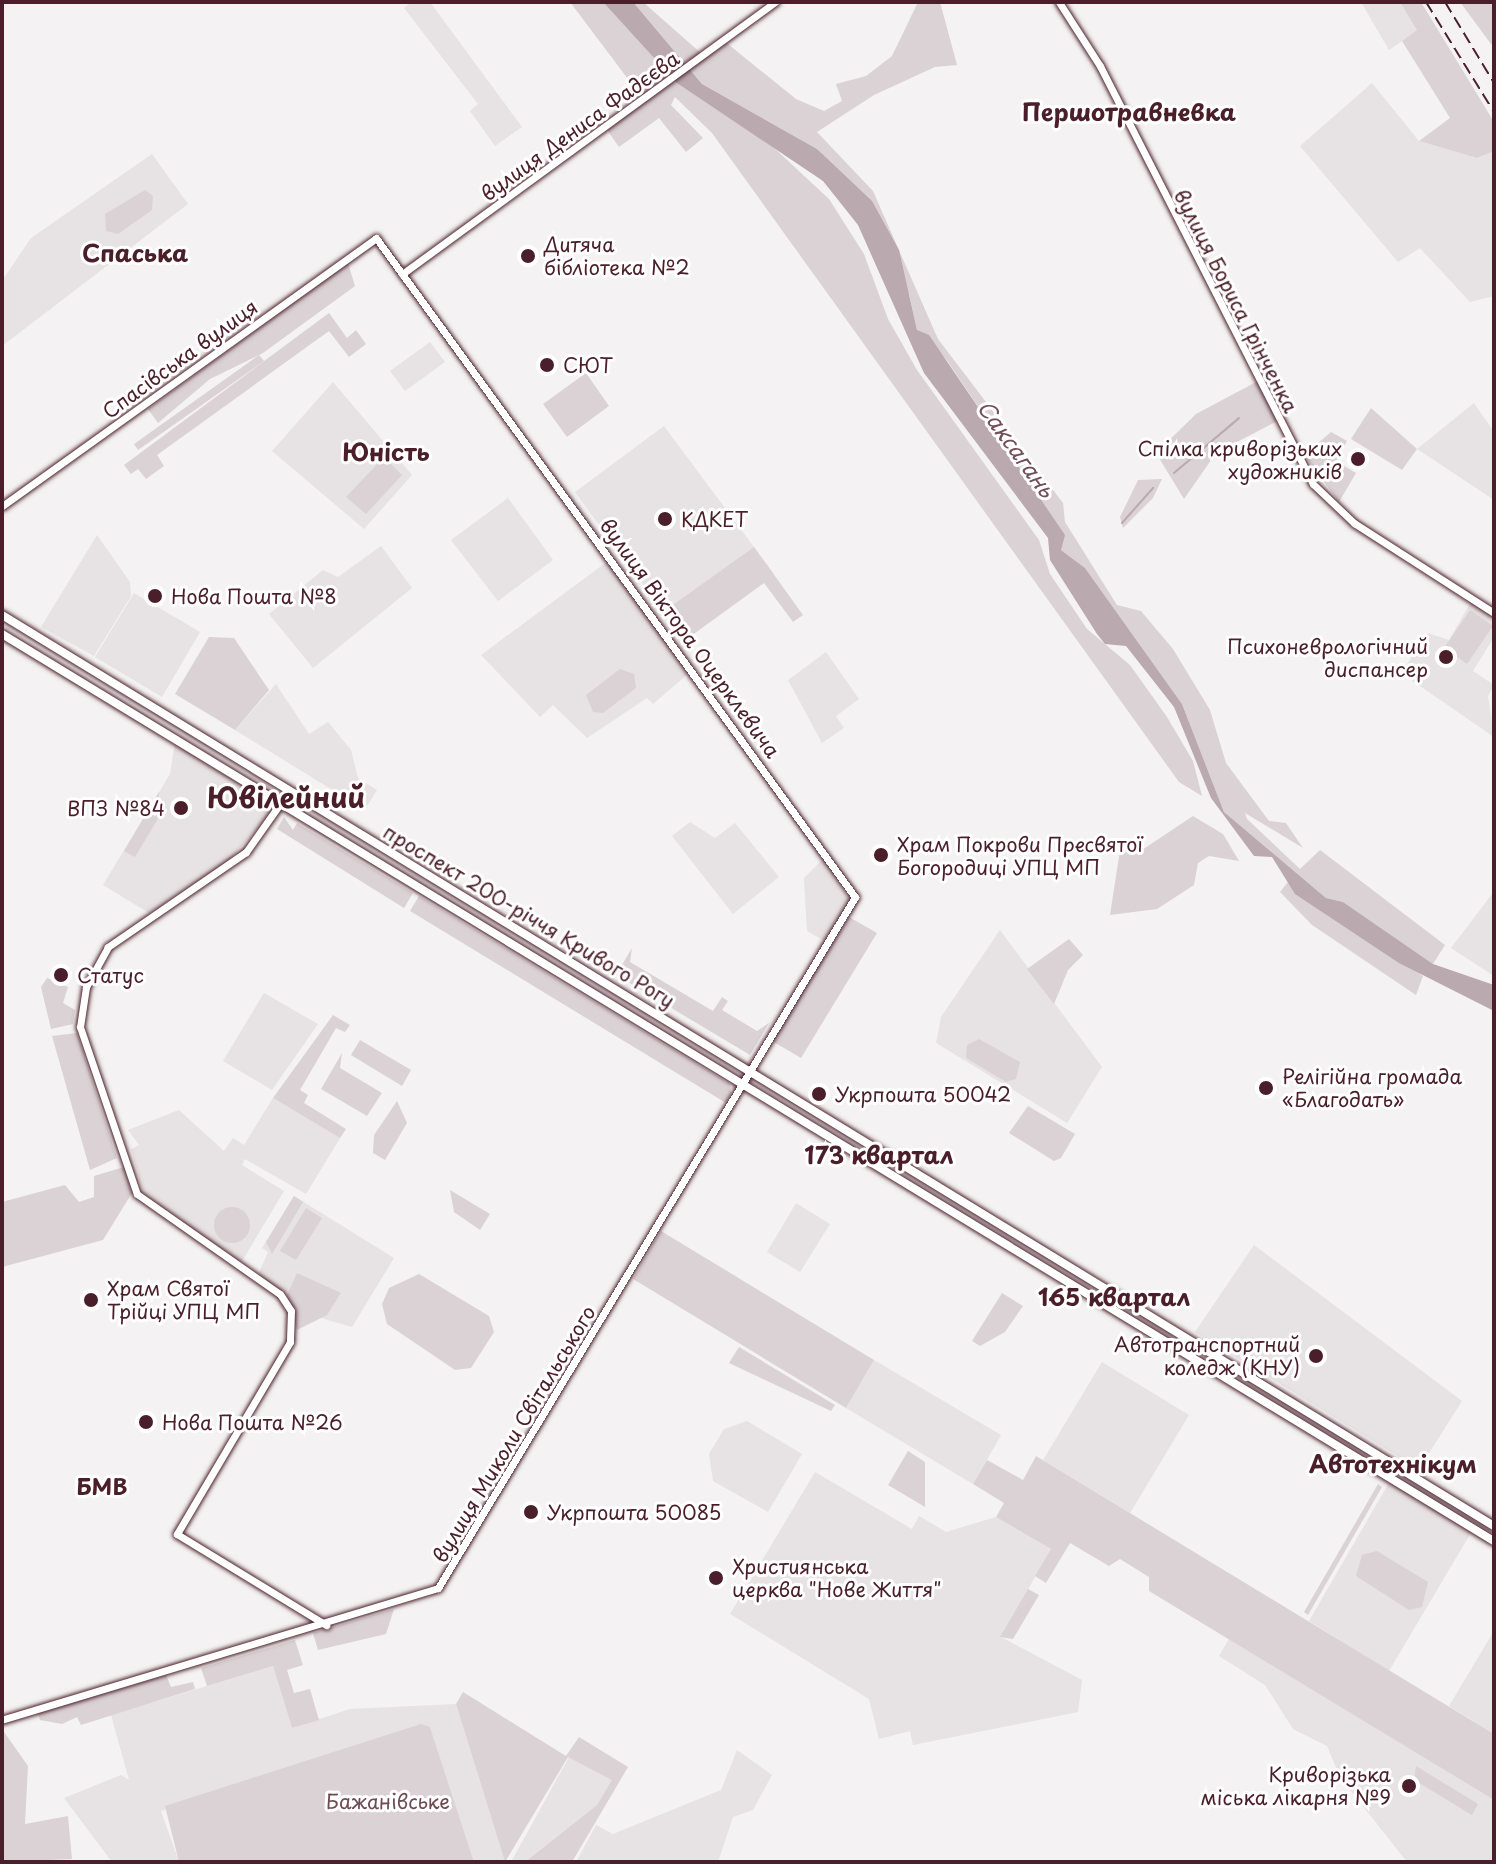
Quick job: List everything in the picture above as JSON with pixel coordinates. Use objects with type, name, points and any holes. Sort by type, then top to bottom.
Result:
[{"type":"main road","name":"проспект 200-річчя Кривого Рогу","points":[[2,615],[1384,1454],[1494,1526]]},
{"type":"main road","name":"проспект 200-річчя Кривого Рогу","points":[[2,634],[1377,1464],[1494,1541]]},
{"type":"main road","points":[[492,930],[499,918]]},
{"type":"main road","points":[[1087,1289],[1094,1278]]},
{"type":"main road","points":[[1377,1464],[1384,1454]]},
{"type":"street","name":"вулиця Дениса Фадєєва","points":[[402,274],[775,2]]},
{"type":"street","name":"вулиця Бориса Грінченка","points":[[1059,2],[1139,146],[1313,484],[1354,523],[1494,613]]},
{"type":"street","name":"вулиця Віктора Оцерклевича","points":[[376,238],[854,893],[752,1070]]},
{"type":"street","name":"Спасівська вулиця","points":[[2,506],[376,238]]},
{"type":"street","points":[[289,791],[246,852],[108,947],[91,971],[80,1027],[137,1194],[280,1294],[291,1311],[290,1342],[178,1535],[326,1625]]},
{"type":"street","name":"вулиця Миколи Світальського","points":[[2,1720],[326,1625],[441,1584],[752,1070]]},
{"type":"shaded area","points":[[411,2],[430,2],[522,127],[495,146],[470,111],[478,104],[404,8]]},
{"type":"shaded area","points":[[603,2],[633,2],[702,84],[817,149],[872,201],[899,250],[917,330],[929,335],[1065,535],[1061,550],[1085,568],[1182,704],[1224,812],[1326,898],[1343,902],[1433,964],[1494,985],[1494,1011],[1399,963],[1295,894],[1272,857],[1254,856],[1211,798],[1174,707],[1126,646],[1105,644],[1097,634],[1050,560],[1048,538],[924,373],[858,225],[823,181],[677,83]]},
{"type":"shaded area","points":[[1361,2],[1400,2],[1418,30],[1389,50]]},
{"type":"shaded area","points":[[1372,83],[1419,141],[1477,158],[1494,151],[1494,296],[1470,302],[1420,248],[1398,262],[1300,146]]},
{"type":"shaded area","points":[[152,154],[188,204],[2,346],[2,281],[31,238]]},
{"type":"shaded area","points":[[430,342],[445,362],[405,391],[390,371]]},
{"type":"shaded area","points":[[333,382],[412,475],[364,529],[272,451]]},
{"type":"shaded area","points":[[1474,403],[1494,432],[1494,500],[1417,449]]},
{"type":"shaded area","name":"КДКЕТ","points":[[664,426],[774,574],[684,641],[575,492]]},
{"type":"shaded area","points":[[508,498],[553,560],[498,601],[451,540]]},
{"type":"shaded area","points":[[97,535],[130,582],[131,596],[94,656],[41,627]]},
{"type":"shaded area","points":[[381,546],[412,588],[313,668],[269,614],[323,570],[338,577]]},
{"type":"shaded area","points":[[608,561],[689,673],[653,704],[647,698],[587,738],[553,705],[540,717],[481,655]]},
{"type":"shaded area","points":[[134,593],[200,632],[162,697],[95,657]]},
{"type":"shaded area","name":"Психоневрологічний диспансер","points":[[1472,600],[1494,613],[1494,637],[1473,671],[1494,685],[1488,696],[1494,737],[1401,673],[1428,633],[1449,640]]},
{"type":"shaded area","points":[[826,652],[859,699],[836,716],[844,728],[822,743],[788,680]]},
{"type":"shaded area","points":[[276,684],[309,734],[328,722],[351,750],[358,778],[377,790],[365,810],[235,730]]},
{"type":"shaded area","points":[[175,742],[278,805],[228,861],[149,913],[103,885],[170,774]]},
{"type":"shaded area","points":[[690,822],[715,838],[735,823],[779,877],[733,914],[672,836]]},
{"type":"shaded area","points":[[824,858],[850,901],[826,942],[807,931],[804,878]]},
{"type":"shaded area","points":[[1494,895],[1494,976],[1451,948]]},
{"type":"shaded area","points":[[1000,930],[1102,1067],[1067,1123],[936,1043],[941,1017]]},
{"type":"shaded area","points":[[264,993],[318,1024],[272,1090],[223,1061]]},
{"type":"shaded area","points":[[273,1098],[340,1138],[306,1194],[245,1159],[242,1165],[284,1191],[239,1266],[145,1199],[131,1149],[139,1145],[128,1130],[179,1110],[224,1151],[233,1138],[244,1145]]},
{"type":"shaded area","points":[[294,1196],[394,1258],[352,1327],[321,1318],[258,1275],[268,1252],[262,1248]]},
{"type":"shaded area","points":[[796,1203],[830,1224],[800,1272],[767,1252]]},
{"type":"shaded area","name":"Автотранспортний коледж (КНУ)","points":[[1254,1245],[1462,1401],[1419,1469],[1195,1332]]},
{"type":"shaded area","points":[[874,1360],[1001,1435],[973,1484],[846,1408]]},
{"type":"shaded area","points":[[1102,1362],[1189,1415],[1130,1513],[1043,1460]]},
{"type":"shaded area","points":[[747,1421],[802,1454],[768,1512],[713,1481],[709,1454],[724,1429]]},
{"type":"shaded area","points":[[815,1472],[912,1529],[919,1516],[946,1532],[996,1517],[1051,1549],[1001,1637],[1082,1680],[1078,1712],[913,1745],[910,1731],[879,1739],[869,1699],[730,1614]]},
{"type":"shaded area","points":[[1390,1481],[1472,1531],[1389,1671],[1309,1621]]},
{"type":"shaded area","points":[[1494,1631],[1494,1734],[1449,1706]]},
{"type":"shaded area","name":"Криворізька міська лікарня №9","points":[[1229,1639],[1494,1800],[1494,1862],[1407,1862],[1340,1777],[1327,1746],[1293,1729],[1265,1685],[1219,1656]]},
{"type":"shaded area","points":[[273,1666],[292,1728],[350,1709],[456,1704],[505,1862],[474,1862],[430,1727],[161,1811],[179,1862],[112,1862],[64,1798],[121,1775],[129,1780],[111,1715]]},
{"type":"shaded area","points":[[737,1750],[772,1775],[753,1810],[733,1817],[718,1862],[576,1862],[596,1825],[613,1834],[721,1790]]},
{"type":"shaded area","points":[[569,1757],[613,1780],[597,1805],[525,1862],[511,1862]]},
{"type":"green space","points":[[570,2],[603,2],[678,83],[772,146],[829,199],[864,254],[888,319],[917,370],[1039,540],[1050,574],[1087,629],[1130,665],[1167,717],[1193,761],[1202,796],[1179,782],[712,133],[675,97],[671,105],[703,138],[686,152],[659,118],[619,147],[605,127],[643,99]]},
{"type":"green space","points":[[633,2],[643,2],[703,55],[723,40],[796,99],[824,111],[842,101],[836,84],[866,76],[892,56],[918,2],[940,2],[957,65],[935,67],[874,95],[817,132],[873,191],[938,339],[1063,503],[1065,522],[1117,605],[1141,611],[1173,649],[1210,710],[1226,763],[1269,821],[1286,823],[1303,848],[1245,813],[1247,819],[1300,869],[1320,850],[1445,945],[1433,964],[1343,902],[1326,898],[1224,812],[1182,704],[1085,568],[1061,550],[1061,530],[946,359],[917,330],[909,294],[854,185],[817,149],[702,84]]},
{"type":"green space","points":[[1400,2],[1421,2],[1494,122],[1494,151],[1477,158],[1419,141],[1450,118],[1402,41],[1417,30]]},
{"type":"green space","points":[[1460,2],[1494,2],[1494,42],[1491,44]]},
{"type":"green space","points":[[145,190],[153,196],[152,210],[118,234],[106,231],[105,214]]},
{"type":"green space","points":[[348,263],[355,286],[263,353],[210,379],[158,423],[148,409]]},
{"type":"green space","points":[[329,313],[347,338],[356,330],[366,344],[349,357],[329,331],[157,455],[164,466],[146,479],[138,469],[131,474],[124,465]]},
{"type":"green space","points":[[259,355],[264,361],[138,450],[134,444]]},
{"type":"green space","points":[[586,373],[609,406],[567,437],[543,404]]},
{"type":"green space","points":[[1258,381],[1279,420],[1216,453],[1184,499],[1156,453],[1196,414]]},
{"type":"green space","points":[[1371,408],[1417,449],[1402,470],[1351,439]]},
{"type":"green space","points":[[1331,432],[1347,441],[1336,461],[1356,473],[1339,502],[1304,455]]},
{"type":"green space","points":[[384,457],[402,475],[366,514],[346,497]]},
{"type":"green space","points":[[1162,479],[1153,498],[1123,528],[1120,517],[1138,480]]},
{"type":"green space","points":[[754,547],[803,615],[793,622],[764,583],[684,641],[663,612]]},
{"type":"green space","points":[[1470,610],[1493,626],[1467,664],[1444,648]]},
{"type":"green space","points":[[209,637],[234,638],[269,690],[235,730],[175,694]]},
{"type":"green space","points":[[620,669],[634,674],[636,688],[603,713],[593,712],[586,695]]},
{"type":"green space","points":[[159,792],[159,817],[135,857],[124,851]]},
{"type":"green space","points":[[1193,816],[1223,834],[1239,861],[1209,856],[1198,863],[1194,885],[1157,909],[1110,915],[1120,850],[1139,852]]},
{"type":"green space","points":[[284,817],[293,830],[297,823],[413,893],[404,908],[277,829]]},
{"type":"green space","points":[[1288,882],[1423,976],[1416,995],[1312,925],[1280,892]]},
{"type":"green space","points":[[419,896],[730,1084],[731,1094],[726,1103],[410,911]]},
{"type":"green space","points":[[849,917],[877,933],[801,1058],[772,1041]]},
{"type":"green space","points":[[1069,939],[1083,955],[1068,970],[1054,1004],[1027,969]]},
{"type":"green space","points":[[632,948],[630,962],[713,1011],[722,997],[728,1001],[722,1010],[757,1031],[769,1023],[750,1055],[616,975]]},
{"type":"green space","points":[[47,978],[68,987],[63,1003],[75,1010],[73,1024],[51,1029],[41,987]]},
{"type":"green space","points":[[333,1015],[350,1025],[345,1032],[336,1028],[300,1090],[308,1095],[304,1103],[346,1129],[340,1138],[273,1098]]},
{"type":"green space","points":[[77,1033],[117,1158],[90,1170],[52,1036]]},
{"type":"green space","points":[[979,1039],[1020,1062],[1016,1079],[1006,1082],[966,1058],[967,1045]]},
{"type":"green space","points":[[360,1040],[411,1070],[402,1086],[351,1055]]},
{"type":"green space","points":[[342,1053],[340,1068],[382,1093],[367,1116],[321,1089]]},
{"type":"green space","points":[[397,1101],[407,1123],[385,1160],[373,1153],[374,1135]]},
{"type":"green space","points":[[1028,1106],[1075,1134],[1061,1158],[1054,1161],[1009,1133]]},
{"type":"green space","points":[[124,1167],[132,1193],[103,1240],[2,1267],[2,1202],[65,1185],[79,1202],[94,1197],[94,1176]]},
{"type":"green space","points":[[450,1190],[490,1214],[480,1230],[454,1212]]},
{"type":"green space","points":[[294,1196],[303,1202],[272,1254],[266,1242]]},
{"type":"green space","points":[[232,1207],[244,1213],[250,1225],[244,1237],[232,1243],[220,1237],[214,1225],[220,1213]]},
{"type":"green space","points":[[306,1208],[322,1218],[296,1260],[280,1251]]},
{"type":"green space","points":[[661,1231],[874,1360],[846,1408],[633,1279]]},
{"type":"green space","points":[[297,1273],[341,1293],[327,1315],[297,1330],[287,1295]]},
{"type":"green space","points":[[419,1274],[489,1316],[494,1332],[471,1368],[455,1370],[387,1324],[382,1304],[389,1288]]},
{"type":"green space","points":[[1002,1293],[1023,1306],[1005,1332],[980,1346],[972,1341]]},
{"type":"green space","points":[[739,1347],[835,1405],[831,1411],[729,1363]]},
{"type":"green space","points":[[908,1451],[925,1462],[925,1507],[888,1485]]},
{"type":"green space","points":[[1036,1456],[1494,1734],[1494,1800],[1149,1591],[1149,1577],[1120,1559],[1109,1566],[1070,1543],[1046,1583],[1035,1576],[1051,1549],[996,1517],[1004,1503],[973,1484],[987,1460],[1023,1480]]},
{"type":"green space","points":[[1378,1484],[1382,1487],[1308,1615],[1304,1612]]},
{"type":"green space","points":[[1377,1551],[1428,1582],[1422,1607],[1409,1610],[1356,1576],[1362,1555]]},
{"type":"green space","points":[[1028,1589],[1039,1595],[1013,1639],[1000,1637]]},
{"type":"green space","points":[[394,1609],[386,1634],[318,1650],[313,1633]]},
{"type":"green space","points":[[295,1640],[303,1665],[287,1670],[294,1693],[310,1689],[319,1720],[292,1728],[273,1666],[207,1686],[201,1668]]},
{"type":"green space","points":[[166,1675],[171,1687],[193,1682],[195,1689],[81,1725],[77,1717],[62,1724],[40,1720],[38,1713]]},
{"type":"green space","points":[[463,1692],[566,1756],[579,1737],[628,1767],[572,1862],[525,1862],[597,1805],[612,1780],[568,1757],[505,1862],[456,1704]]},
{"type":"green space","name":"Бажанівське","points":[[421,1724],[430,1727],[474,1862],[179,1862],[165,1806]]},
{"type":"green space","points":[[2,1729],[28,1766],[25,1824],[68,1816],[72,1859],[2,1862]]},
{"type":"green space","points":[[1416,1766],[1478,1804],[1472,1815],[1414,1780]]},
{"type":"waterway","points":[[1174,473],[1239,418]]},
{"type":"waterway","points":[[1122,523],[1153,488]]},
{"type":"railway","points":[[1426,2],[1494,112]]},
{"type":"railway","points":[[1445,2],[1494,83]]},
{"type":"place","name":"Дитяча бібліотека №2","points":[[528,256]]},
{"type":"place","name":"СЮТ","points":[[547,365]]},
{"type":"place","name":"Спілка криворізьких художників","points":[[1358,459]]},
{"type":"place","name":"КДКЕТ","points":[[665,519]]},
{"type":"place","name":"Нова Пошта №8","points":[[155,596]]},
{"type":"place","name":"Психоневрологічний диспансер","points":[[1446,657]]},
{"type":"place","name":"ВПЗ №84","points":[[181,808]]},
{"type":"place","name":"Храм Покрови Пресвятої Богородиці УПЦ МП","points":[[881,855]]},
{"type":"place","name":"Статус","points":[[61,975]]},
{"type":"place","name":"Релігійна громада «Благодать»","points":[[1266,1088]]},
{"type":"place","name":"Укрпошта 50042","points":[[819,1094]]},
{"type":"place","name":"Храм Святої Трійці УПЦ МП","points":[[91,1300]]},
{"type":"place","name":"Автотранспортний коледж (КНУ)","points":[[1316,1356]]},
{"type":"place","name":"Нова Пошта №26","points":[[146,1422]]},
{"type":"place","name":"Укрпошта 50085","points":[[531,1512]]},
{"type":"place","name":"Християнська церква \"Нове Життя\"","points":[[716,1578]]},
{"type":"place","name":"Криворізька міська лікарня №9","points":[[1409,1786]]},
{"type":"district","name":"Першотравневка","points":[[1129,112]]},
{"type":"district","name":"Спаська","points":[[135,253]]},
{"type":"district","name":"Юність","points":[[386,452]]},
{"type":"district","name":"Ювілейний","points":[[286,797]]},
{"type":"district","name":"173 квартал","points":[[879,1155]]},
{"type":"district","name":"165 квартал","points":[[1114,1297]]},
{"type":"district","name":"Автотехнікум","points":[[1393,1464]]},
{"type":"district","name":"БМВ","points":[[102,1486]]},
{"type":"water label","name":"Саксагань","points":[[1017,448]]}]
